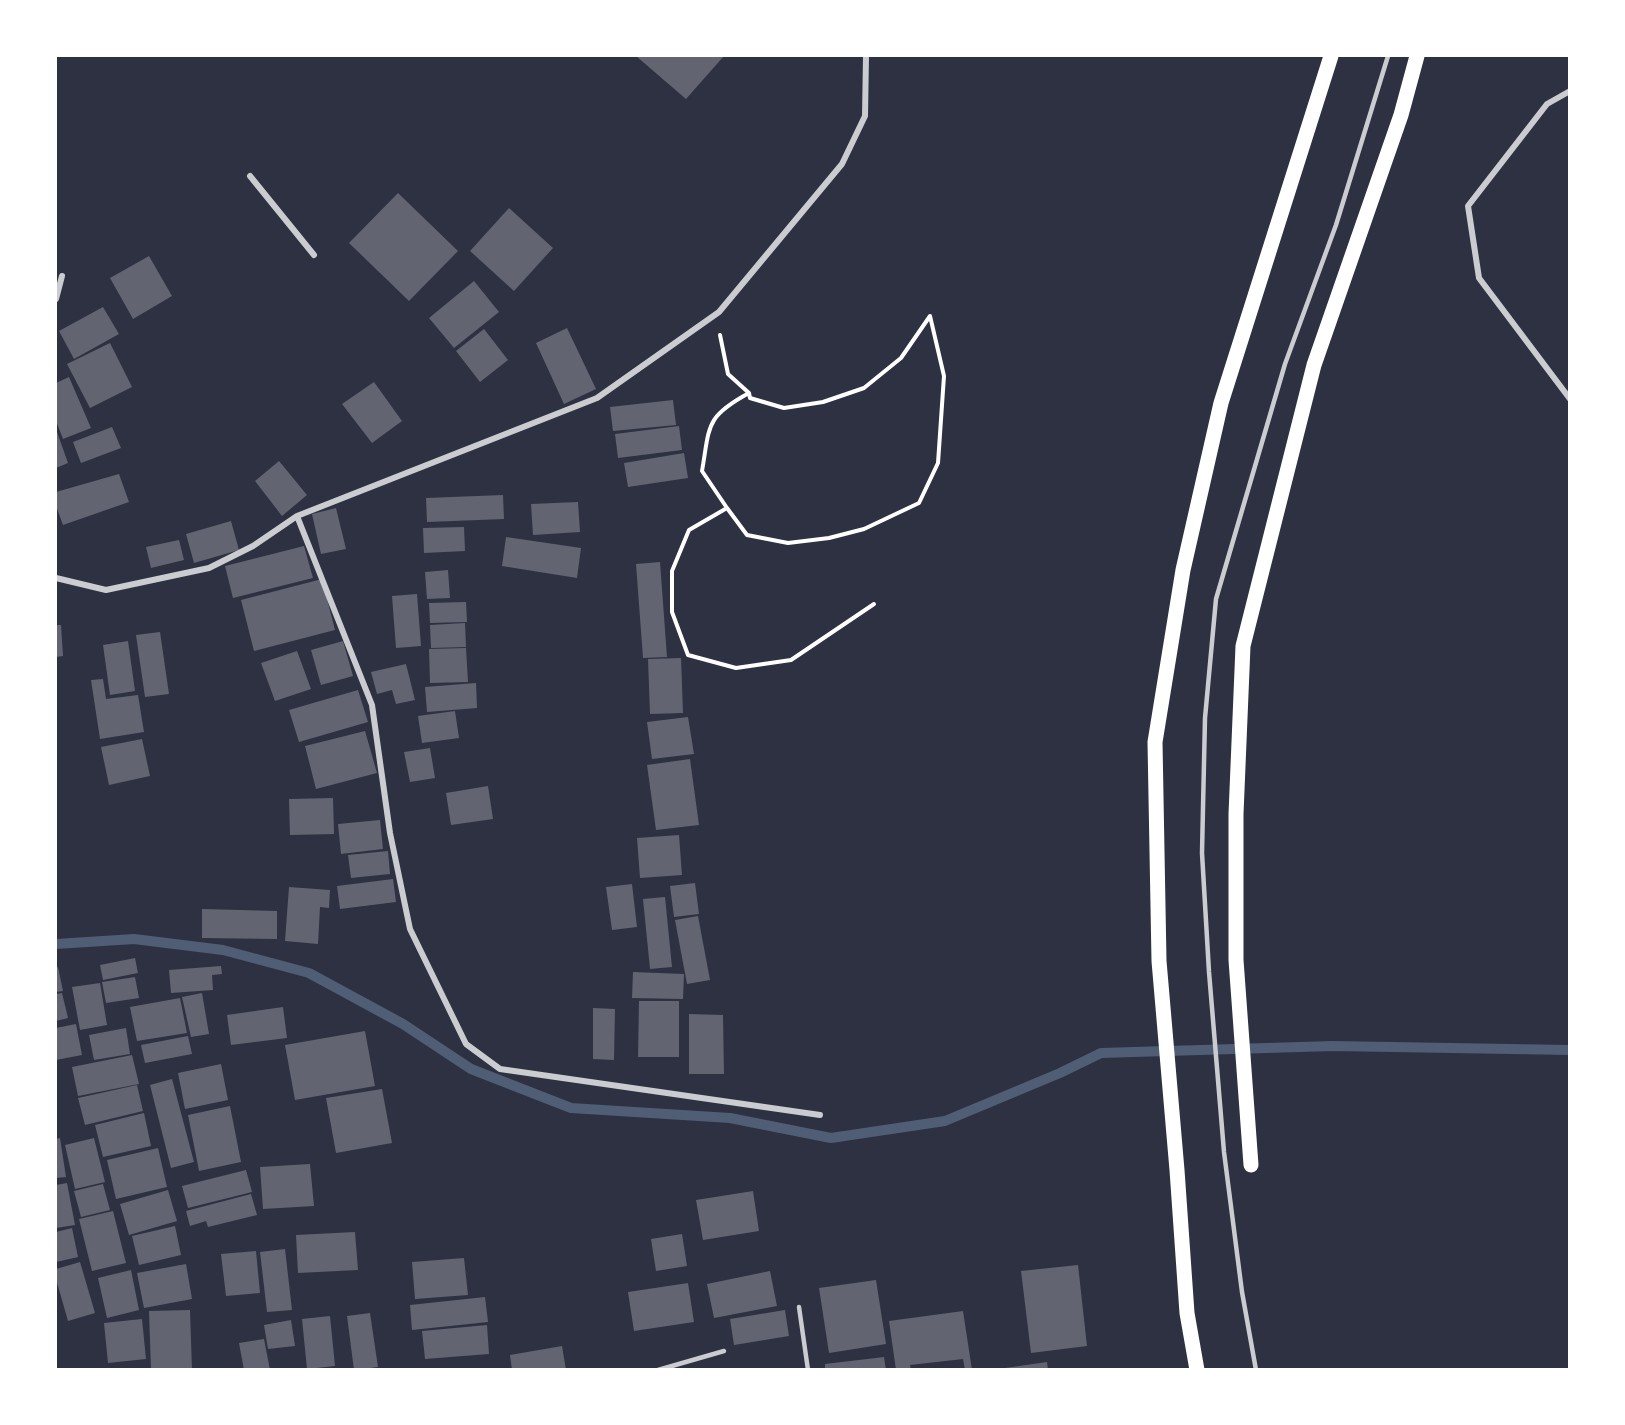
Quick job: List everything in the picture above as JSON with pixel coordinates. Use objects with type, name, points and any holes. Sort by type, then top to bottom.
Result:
[{"type":"main road","points":[[1197,1370],[1187,1313],[1159,961],[1155,742],[1183,570],[1221,403],[1331,56]]},
{"type":"main road","points":[[1251,1165],[1236,960],[1236,814],[1243,646],[1314,365],[1401,115],[1418,56]]},
{"type":"street","points":[[56,578],[106,590],[209,568],[253,546],[297,516],[597,398],[719,312],[842,164],[865,116],[866,56]]},
{"type":"street","points":[[1569,91],[1547,104],[1468,206],[1479,278],[1569,399]]},
{"type":"street","points":[[250,176],[314,255]]},
{"type":"street","points":[[56,298],[62,276]]},
{"type":"street","points":[[297,516],[372,705],[390,833],[410,929],[466,1044],[500,1069],[820,1115]]},
{"type":"lane","points":[[1256,1370],[1242,1292],[1224,1152],[1209,972],[1203,842],[1205,718],[1216,599],[1285,364],[1336,225],[1388,56]]},
{"type":"lane","points":[[799,1307],[808,1370]]},
{"type":"lane","points":[[658,1370],[724,1351]]},
{"type":"path","points":[[719,312],[721,344],[728,374],[749,393],[750,398],[784,408],[823,402],[864,388],[901,358],[930,316],[944,376],[939,463],[919,503],[864,529],[829,538],[788,543],[747,535],[702,471],[714,417],[727,405],[749,393]]},
{"type":"path","points":[[728,508],[689,530],[672,571],[672,612],[688,655],[736,668],[790,660],[874,604]]},
{"type":"building","points":[[636,56],[724,56],[686,99]]},
{"type":"building","points":[[398,193],[458,251],[409,301],[349,243]]},
{"type":"building","points":[[509,208],[553,248],[514,291],[470,251]]},
{"type":"building","points":[[149,256],[172,296],[133,319],[110,278]]},
{"type":"building","points":[[474,281],[499,312],[454,348],[429,318]]},
{"type":"building","points":[[103,307],[119,334],[74,359],[59,331]]},
{"type":"building","points":[[567,328],[596,389],[564,404],[536,343]]},
{"type":"building","points":[[484,329],[508,360],[480,382],[456,351]]},
{"type":"building","points":[[110,343],[132,387],[90,408],[67,364]]},
{"type":"building","points":[[69,377],[91,428],[63,439],[56,421],[56,383]]},
{"type":"building","points":[[374,382],[402,421],[372,443],[342,404]]},
{"type":"building","points":[[673,400],[676,425],[613,431],[610,407]]},
{"type":"building","points":[[679,426],[682,450],[618,458],[615,434]]},
{"type":"building","points":[[112,427],[121,448],[81,463],[73,442]]},
{"type":"building","points":[[56,429],[68,463],[56,468]]},
{"type":"building","points":[[684,453],[688,478],[628,487],[624,463]]},
{"type":"building","points":[[279,461],[307,495],[282,516],[255,481]]},
{"type":"building","points":[[119,474],[129,502],[63,525],[56,506],[56,492]]},
{"type":"building","points":[[503,495],[504,519],[427,522],[426,498]]},
{"type":"building","points":[[578,502],[580,532],[533,535],[531,504]]},
{"type":"building","points":[[336,508],[346,549],[321,554],[312,514]]},
{"type":"building","points":[[231,521],[239,550],[194,563],[186,534]]},
{"type":"building","points":[[464,527],[465,551],[424,553],[423,528]]},
{"type":"building","points":[[506,537],[581,548],[577,578],[502,566]]},
{"type":"building","points":[[179,540],[184,560],[151,568],[146,547]]},
{"type":"building","points":[[304,546],[313,578],[233,598],[225,566]]},
{"type":"building","points":[[660,562],[667,657],[643,658],[636,564]]},
{"type":"building","points":[[448,570],[450,598],[427,599],[425,572]]},
{"type":"building","points":[[322,579],[335,630],[254,651],[241,600]]},
{"type":"building","points":[[417,594],[421,646],[396,648],[392,596]]},
{"type":"building","points":[[466,602],[467,622],[430,623],[429,603]]},
{"type":"building","points":[[465,623],[466,647],[431,648],[430,625]]},
{"type":"building","points":[[56,625],[61,625],[63,656],[56,657]]},
{"type":"building","points":[[160,632],[169,694],[145,697],[136,635]]},
{"type":"building","points":[[128,641],[135,691],[110,695],[103,645]]},
{"type":"building","points":[[343,641],[353,676],[321,685],[311,650]]},
{"type":"building","points":[[466,648],[468,682],[430,683],[429,649]]},
{"type":"building","points":[[297,651],[311,689],[275,701],[261,663]]},
{"type":"building","points":[[681,658],[683,713],[650,714],[648,659]]},
{"type":"building","points":[[406,664],[415,700],[396,704],[392,690],[377,694],[371,672]]},
{"type":"building","points":[[103,679],[106,699],[138,695],[144,732],[100,739],[91,680]]},
{"type":"building","points":[[476,683],[477,708],[427,712],[425,687]]},
{"type":"building","points":[[358,690],[368,722],[299,742],[289,710]]},
{"type":"building","points":[[455,711],[459,738],[422,743],[418,716]]},
{"type":"building","points":[[688,717],[694,754],[652,759],[647,722]]},
{"type":"building","points":[[365,731],[377,773],[316,789],[305,746]]},
{"type":"building","points":[[142,739],[150,776],[109,785],[101,747]]},
{"type":"building","points":[[430,748],[435,778],[410,782],[404,752]]},
{"type":"building","points":[[690,759],[699,825],[656,830],[647,765]]},
{"type":"building","points":[[488,786],[493,819],[451,825],[446,793]]},
{"type":"building","points":[[333,798],[334,834],[290,835],[289,799]]},
{"type":"building","points":[[380,820],[383,849],[341,854],[338,824]]},
{"type":"building","points":[[679,835],[682,875],[640,878],[637,838]]},
{"type":"building","points":[[388,851],[390,874],[351,878],[348,855]]},
{"type":"building","points":[[393,879],[396,902],[340,909],[337,886]]},
{"type":"building","points":[[695,883],[699,914],[674,917],[670,886]]},
{"type":"building","points":[[632,884],[637,927],[612,930],[606,887]]},
{"type":"building","points":[[289,887],[330,890],[329,908],[320,907],[318,944],[285,941]]},
{"type":"building","points":[[665,897],[672,967],[650,969],[643,899]]},
{"type":"building","points":[[202,909],[277,911],[277,939],[202,938]]},
{"type":"building","points":[[698,916],[710,980],[687,984],[675,920]]},
{"type":"building","points":[[135,958],[138,973],[103,980],[100,965]]},
{"type":"building","points":[[221,966],[222,974],[212,975],[213,990],[171,993],[169,970]]},
{"type":"building","points":[[58,967],[63,991],[56,992],[56,968]]},
{"type":"building","points":[[633,972],[684,974],[683,999],[632,998]]},
{"type":"building","points":[[135,977],[139,998],[106,1003],[102,982]]},
{"type":"building","points":[[100,983],[107,1025],[80,1030],[72,987]]},
{"type":"building","points":[[62,993],[68,1018],[56,1021],[56,994]]},
{"type":"building","points":[[202,993],[209,1034],[191,1037],[182,997]]},
{"type":"building","points":[[180,998],[187,1033],[137,1041],[130,1007]]},
{"type":"building","points":[[639,1001],[679,1001],[679,1057],[638,1057]]},
{"type":"building","points":[[283,1007],[287,1038],[231,1045],[227,1015]]},
{"type":"building","points":[[593,1008],[615,1009],[614,1060],[593,1059]]},
{"type":"building","points":[[689,1014],[723,1015],[724,1074],[689,1074]]},
{"type":"building","points":[[76,1024],[82,1055],[56,1060],[56,1028]]},
{"type":"building","points":[[126,1028],[130,1054],[94,1060],[89,1035]]},
{"type":"building","points":[[365,1031],[375,1086],[295,1100],[285,1045]]},
{"type":"building","points":[[188,1036],[192,1054],[145,1063],[141,1045]]},
{"type":"building","points":[[132,1055],[139,1084],[78,1096],[72,1067]]},
{"type":"building","points":[[221,1064],[228,1100],[185,1109],[178,1073]]},
{"type":"building","points":[[172,1079],[194,1162],[171,1168],[150,1085]]},
{"type":"building","points":[[137,1085],[143,1111],[85,1125],[78,1098]]},
{"type":"building","points":[[382,1089],[392,1143],[336,1153],[326,1098]]},
{"type":"building","points":[[230,1106],[241,1162],[199,1171],[188,1115]]},
{"type":"building","points":[[144,1113],[151,1146],[103,1157],[95,1125]]},
{"type":"building","points":[[60,1138],[66,1177],[56,1178],[56,1139]]},
{"type":"building","points":[[94,1138],[105,1182],[75,1189],[65,1145]]},
{"type":"building","points":[[158,1148],[167,1187],[116,1199],[107,1160]]},
{"type":"building","points":[[310,1164],[314,1206],[263,1209],[260,1167]]},
{"type":"building","points":[[246,1170],[252,1192],[188,1208],[182,1186]]},
{"type":"building","points":[[67,1183],[75,1225],[56,1228],[56,1185]]},
{"type":"building","points":[[103,1184],[110,1210],[81,1217],[74,1191]]},
{"type":"building","points":[[168,1190],[177,1221],[129,1235],[120,1204]]},
{"type":"building","points":[[753,1191],[759,1231],[703,1240],[696,1200]]},
{"type":"building","points":[[251,1194],[257,1215],[208,1227],[206,1221],[190,1226],[186,1211]]},
{"type":"building","points":[[113,1211],[126,1263],[92,1271],[79,1219]]},
{"type":"building","points":[[175,1226],[181,1255],[139,1265],[132,1236]]},
{"type":"building","points":[[72,1228],[78,1257],[56,1262],[56,1232]]},
{"type":"building","points":[[355,1232],[358,1270],[298,1273],[296,1235]]},
{"type":"building","points":[[682,1234],[687,1266],[656,1271],[651,1239]]},
{"type":"building","points":[[285,1249],[292,1310],[267,1312],[260,1252]]},
{"type":"building","points":[[256,1251],[260,1293],[226,1296],[221,1254]]},
{"type":"building","points":[[464,1258],[468,1295],[415,1299],[412,1262]]},
{"type":"building","points":[[80,1262],[95,1313],[68,1321],[56,1279],[56,1269]]},
{"type":"building","points":[[186,1264],[192,1299],[144,1308],[137,1273]]},
{"type":"building","points":[[1078,1265],[1087,1346],[1031,1353],[1021,1271]]},
{"type":"building","points":[[131,1270],[139,1310],[107,1318],[98,1278]]},
{"type":"building","points":[[770,1271],[777,1306],[714,1318],[707,1284]]},
{"type":"building","points":[[876,1280],[886,1344],[829,1353],[819,1288]]},
{"type":"building","points":[[688,1283],[694,1322],[634,1331],[628,1292]]},
{"type":"building","points":[[485,1297],[488,1322],[412,1330],[410,1305]]},
{"type":"building","points":[[190,1310],[192,1370],[151,1370],[149,1311]]},
{"type":"building","points":[[785,1310],[789,1336],[734,1345],[730,1319]]},
{"type":"building","points":[[963,1311],[972,1370],[965,1370],[963,1359],[910,1365],[911,1370],[896,1370],[889,1321]]},
{"type":"building","points":[[370,1313],[378,1367],[354,1370],[347,1316]]},
{"type":"building","points":[[330,1316],[335,1366],[307,1369],[302,1319]]},
{"type":"building","points":[[142,1319],[146,1359],[108,1363],[104,1323]]},
{"type":"building","points":[[291,1320],[295,1346],[268,1349],[264,1325]]},
{"type":"building","points":[[487,1325],[489,1354],[425,1359],[422,1331]]},
{"type":"building","points":[[264,1339],[270,1370],[244,1370],[239,1343]]},
{"type":"building","points":[[562,1346],[566,1370],[512,1370],[510,1355]]},
{"type":"building","points":[[884,1357],[886,1370],[825,1370],[825,1364]]},
{"type":"building","points":[[1047,1362],[1048,1370],[1005,1370],[1005,1368]]},
{"type":"waterway","points":[[56,944],[134,939],[223,950],[309,973],[403,1024],[471,1069],[571,1108],[730,1118],[831,1138],[945,1121],[1060,1073],[1101,1053],[1333,1046],[1570,1050]]}]
